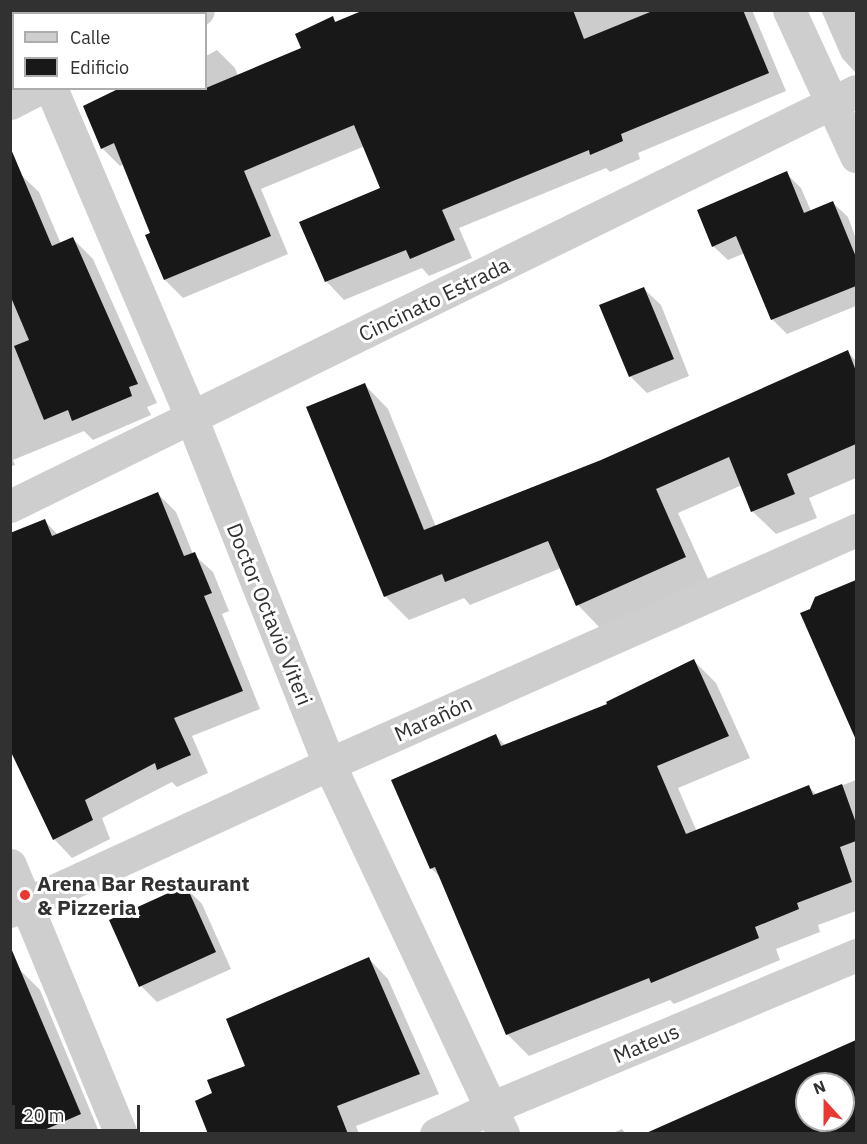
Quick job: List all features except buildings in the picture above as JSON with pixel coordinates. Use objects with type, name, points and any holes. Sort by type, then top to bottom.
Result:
[{"type":"street","points":[[789,10],[844,98],[856,156]]},
{"type":"street","points":[[10,104],[36,90]]},
{"type":"street","name":"Doctor Octavio Viteri","points":[[52,90],[191,417],[329,764],[498,1120]]},
{"type":"street","name":"Cincinato Estrada","points":[[10,506],[844,98]]},
{"type":"street","name":"Marañón","points":[[19,908],[329,764],[856,530]]},
{"type":"street","points":[[10,865],[19,908],[121,1134]]},
{"type":"street","name":"Mateus","points":[[436,1134],[498,1120],[856,955]]},
{"type":"place","name":"Arena Bar Restaurant & Pizzeria","points":[[25,895]]}]
